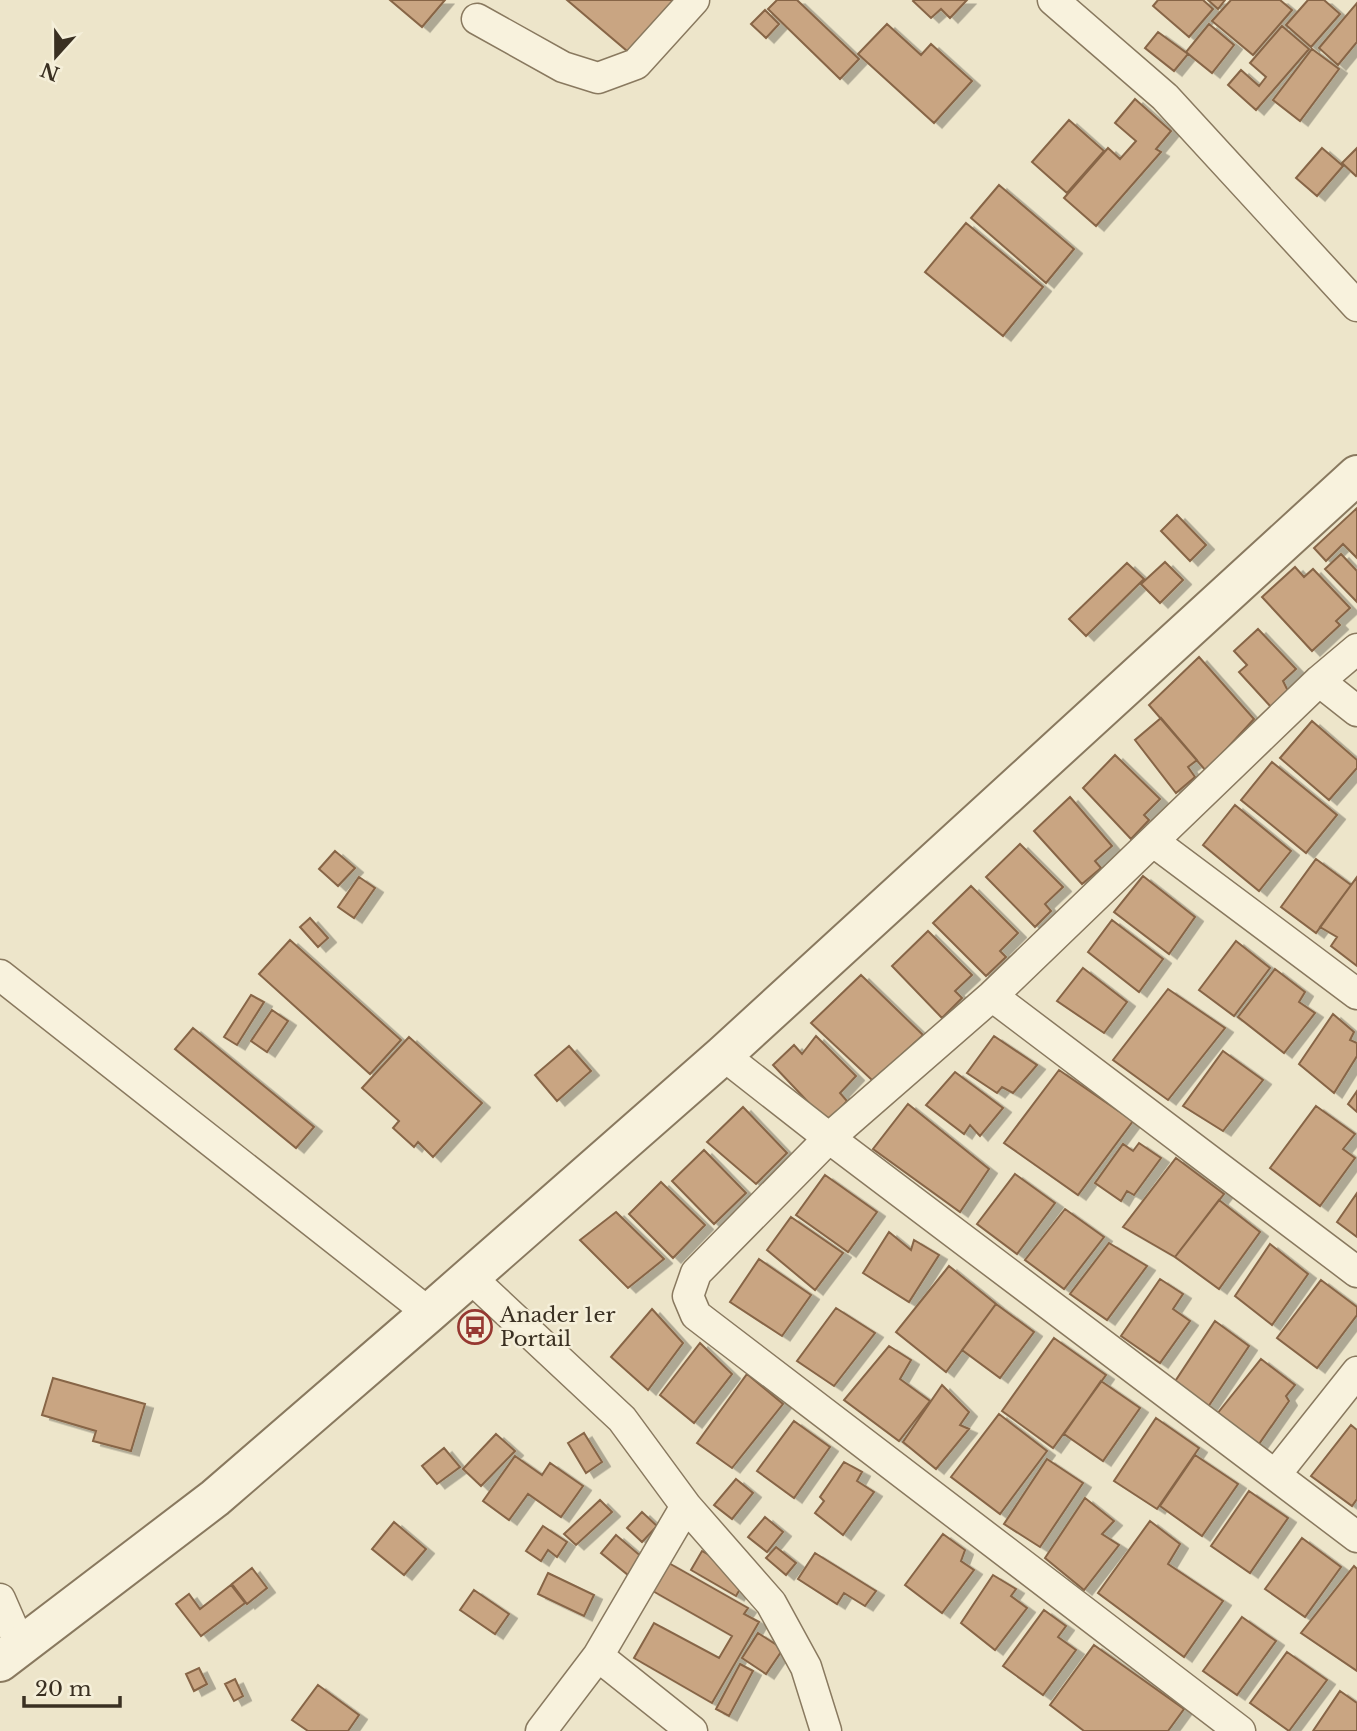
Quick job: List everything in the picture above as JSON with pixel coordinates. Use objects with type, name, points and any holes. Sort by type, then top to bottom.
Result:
[{"type":"street","points":[[477,19],[563,67],[598,78],[636,64],[694,0]]},
{"type":"street","points":[[1053,0],[1166,97],[1357,306]]},
{"type":"street","points":[[0,1599],[11,1655],[215,1498],[723,1055],[1357,475]]},
{"type":"street","points":[[1240,1731],[696,1315],[688,1296],[696,1273],[829,1138],[992,996],[1319,681],[1357,649]]},
{"type":"street","points":[[1319,681],[1357,711]]},
{"type":"street","points":[[1154,842],[1357,994]]},
{"type":"street","points":[[0,975],[429,1313]]},
{"type":"street","points":[[992,996],[1357,1272]]},
{"type":"street","points":[[723,1055],[1357,1537]]},
{"type":"street","points":[[470,1277],[622,1419],[686,1506],[771,1603],[806,1667],[826,1731]]},
{"type":"street","points":[[1276,1474],[1353,1385]]},
{"type":"street","points":[[541,1731],[598,1656],[686,1506]]},
{"type":"street","points":[[598,1656],[692,1731]]},
{"type":"building","points":[[390,0],[445,0],[422,27]]},
{"type":"building","points":[[567,0],[680,0],[633,56]]},
{"type":"building","points":[[777,0],[797,0],[859,59],[840,79],[768,9]]},
{"type":"building","points":[[914,0],[967,0],[950,18],[941,9],[931,18]]},
{"type":"building","points":[[1158,0],[1203,0],[1213,9],[1189,37],[1153,6]]},
{"type":"building","points":[[1208,0],[1225,0],[1218,9]]},
{"type":"building","points":[[1231,0],[1280,0],[1292,10],[1253,55],[1212,21]]},
{"type":"building","points":[[1308,0],[1324,0],[1340,14],[1311,47],[1286,25]]},
{"type":"building","points":[[1357,3],[1357,42],[1338,65],[1319,48]]},
{"type":"building","points":[[765,10],[779,24],[766,38],[751,24]]},
{"type":"building","points":[[887,24],[921,55],[931,44],[972,81],[934,123],[858,54]]},
{"type":"building","points":[[1209,24],[1234,45],[1212,73],[1186,52]]},
{"type":"building","points":[[1282,26],[1309,49],[1256,110],[1228,85],[1241,70],[1259,86],[1266,77],[1250,63]]},
{"type":"building","points":[[1158,32],[1188,54],[1174,71],[1145,48]]},
{"type":"building","points":[[1312,49],[1339,69],[1300,121],[1273,100]]},
{"type":"building","points":[[1135,99],[1171,131],[1156,149],[1161,152],[1096,226],[1064,198],[1108,148],[1120,159],[1136,141],[1115,123]]},
{"type":"building","points":[[1069,120],[1104,151],[1067,193],[1032,162]]},
{"type":"building","points":[[1322,148],[1343,166],[1317,196],[1296,178]]},
{"type":"building","points":[[1357,148],[1357,175],[1356,176],[1342,163]]},
{"type":"building","points":[[999,185],[1074,249],[1046,283],[971,218]]},
{"type":"building","points":[[966,223],[1043,287],[1003,336],[925,272]]},
{"type":"building","points":[[1357,508],[1357,558],[1343,544],[1326,561],[1314,548]]},
{"type":"building","points":[[1177,515],[1206,545],[1190,561],[1161,531]]},
{"type":"building","points":[[1341,554],[1357,571],[1357,602],[1325,569]]},
{"type":"building","points":[[1165,562],[1183,580],[1160,603],[1141,584]]},
{"type":"building","points":[[1127,563],[1144,579],[1086,636],[1069,619]]},
{"type":"building","points":[[1295,567],[1304,577],[1313,569],[1350,608],[1336,621],[1340,625],[1312,651],[1262,597]]},
{"type":"building","points":[[1258,629],[1296,669],[1283,681],[1288,691],[1271,707],[1239,672],[1247,665],[1234,651]]},
{"type":"building","points":[[1199,657],[1254,719],[1206,771],[1149,705]]},
{"type":"building","points":[[1161,718],[1197,760],[1188,767],[1195,777],[1176,793],[1135,740]]},
{"type":"building","points":[[1312,721],[1357,760],[1357,768],[1329,800],[1280,758]]},
{"type":"building","points":[[1115,755],[1160,799],[1144,815],[1149,820],[1131,839],[1083,788]]},
{"type":"building","points":[[1272,762],[1337,815],[1306,853],[1241,800]]},
{"type":"building","points":[[1070,797],[1112,846],[1095,861],[1101,868],[1082,884],[1034,831]]},
{"type":"building","points":[[1235,805],[1291,851],[1259,891],[1203,845]]},
{"type":"building","points":[[1020,844],[1063,887],[1045,904],[1051,911],[1035,927],[986,877]]},
{"type":"building","points":[[335,851],[355,868],[338,886],[319,869]]},
{"type":"building","points":[[1316,859],[1351,885],[1316,933],[1281,907]]},
{"type":"building","points":[[1143,876],[1195,917],[1169,954],[1114,912]]},
{"type":"building","points":[[359,877],[375,888],[354,918],[338,907]]},
{"type":"building","points":[[1357,877],[1357,966],[1331,946],[1337,937],[1320,927]]},
{"type":"building","points":[[971,886],[1018,933],[1000,951],[1006,957],[986,976],[933,923]]},
{"type":"building","points":[[310,918],[328,938],[318,947],[300,927]]},
{"type":"building","points":[[1112,920],[1163,959],[1139,992],[1088,952]]},
{"type":"building","points":[[928,931],[972,975],[955,991],[962,998],[942,1018],[892,966]]},
{"type":"building","points":[[290,940],[401,1040],[370,1074],[259,974]]},
{"type":"building","points":[[1236,941],[1270,968],[1234,1016],[1199,990]]},
{"type":"building","points":[[1083,968],[1127,1002],[1104,1033],[1057,1001]]},
{"type":"building","points":[[1275,969],[1305,992],[1299,1002],[1315,1013],[1284,1053],[1238,1017]]},
{"type":"building","points":[[861,975],[923,1035],[873,1081],[811,1023]]},
{"type":"building","points":[[1168,989],[1225,1028],[1168,1100],[1113,1060]]},
{"type":"building","points":[[251,995],[264,1002],[237,1045],[224,1037]]},
{"type":"building","points":[[272,1010],[288,1021],[267,1052],[251,1041]]},
{"type":"building","points":[[1333,1014],[1354,1032],[1350,1040],[1357,1043],[1357,1056],[1334,1093],[1299,1064]]},
{"type":"building","points":[[193,1028],[314,1127],[296,1148],[175,1049]]},
{"type":"building","points":[[816,1036],[856,1076],[840,1093],[847,1101],[828,1123],[773,1065],[794,1045],[802,1054]]},
{"type":"building","points":[[994,1036],[1037,1065],[1013,1093],[1002,1087],[997,1093],[967,1073]]},
{"type":"building","points":[[409,1037],[482,1103],[433,1157],[418,1142],[414,1147],[393,1128],[399,1121],[362,1088]]},
{"type":"building","points":[[569,1046],[591,1071],[557,1101],[535,1075]]},
{"type":"building","points":[[1223,1051],[1263,1080],[1223,1131],[1183,1106]]},
{"type":"building","points":[[1059,1070],[1133,1121],[1078,1195],[1004,1143]]},
{"type":"building","points":[[955,1072],[1003,1108],[980,1136],[970,1125],[964,1134],[926,1105]]},
{"type":"building","points":[[1357,1091],[1357,1112],[1348,1104]]},
{"type":"building","points":[[908,1104],[989,1169],[960,1212],[873,1149]]},
{"type":"building","points":[[1316,1106],[1355,1134],[1343,1149],[1355,1158],[1320,1206],[1270,1168]]},
{"type":"building","points":[[743,1107],[787,1153],[756,1184],[707,1142]]},
{"type":"building","points":[[1139,1143],[1161,1158],[1134,1195],[1127,1191],[1121,1201],[1095,1183],[1123,1144],[1133,1151]]},
{"type":"building","points":[[704,1150],[746,1193],[714,1224],[672,1181]]},
{"type":"building","points":[[1176,1158],[1224,1194],[1175,1257],[1123,1227]]},
{"type":"building","points":[[1015,1174],[1055,1203],[1017,1254],[977,1224]]},
{"type":"building","points":[[825,1175],[877,1212],[848,1252],[796,1215]]},
{"type":"building","points":[[661,1182],[705,1225],[673,1258],[629,1214]]},
{"type":"building","points":[[1357,1193],[1357,1237],[1337,1222]]},
{"type":"building","points":[[1219,1200],[1260,1232],[1219,1289],[1175,1257]]},
{"type":"building","points":[[1065,1209],[1104,1237],[1064,1289],[1025,1260]]},
{"type":"building","points":[[616,1212],[664,1259],[628,1288],[580,1240]]},
{"type":"building","points":[[791,1217],[843,1253],[815,1290],[767,1250]]},
{"type":"building","points":[[889,1232],[911,1250],[914,1240],[939,1255],[909,1302],[863,1273]]},
{"type":"building","points":[[1109,1243],[1147,1266],[1107,1320],[1070,1294]]},
{"type":"building","points":[[1270,1244],[1308,1274],[1272,1325],[1235,1296]]},
{"type":"building","points":[[759,1259],[811,1295],[782,1336],[730,1302]]},
{"type":"building","points":[[949,1266],[996,1304],[946,1372],[896,1332]]},
{"type":"building","points":[[1160,1279],[1183,1294],[1173,1309],[1190,1321],[1160,1363],[1121,1336]]},
{"type":"building","points":[[1321,1280],[1357,1307],[1357,1315],[1317,1368],[1277,1338]]},
{"type":"building","points":[[996,1304],[1034,1332],[1000,1378],[962,1350]]},
{"type":"building","points":[[836,1308],[875,1333],[834,1386],[797,1361]]},
{"type":"building","points":[[652,1309],[683,1343],[648,1390],[611,1357]]},
{"type":"building","points":[[1215,1321],[1249,1346],[1208,1407],[1172,1386]]},
{"type":"building","points":[[1054,1338],[1106,1375],[1053,1448],[1002,1411]]},
{"type":"building","points":[[700,1343],[732,1374],[694,1423],[660,1395]]},
{"type":"building","points":[[889,1346],[911,1360],[900,1379],[930,1401],[899,1441],[844,1400]]},
{"type":"building","points":[[1261,1359],[1295,1385],[1286,1396],[1289,1401],[1259,1444],[1217,1414]]},
{"type":"building","points":[[747,1374],[783,1404],[732,1468],[697,1443]]},
{"type":"building","points":[[53,1378],[145,1404],[131,1451],[93,1441],[96,1431],[42,1415]]},
{"type":"building","points":[[1101,1381],[1140,1408],[1103,1461],[1064,1434]]},
{"type":"building","points":[[942,1385],[969,1412],[960,1425],[969,1429],[936,1469],[903,1442]]},
{"type":"building","points":[[999,1414],[1047,1451],[1000,1514],[951,1477]]},
{"type":"building","points":[[1156,1418],[1199,1448],[1157,1509],[1114,1481]]},
{"type":"building","points":[[794,1421],[830,1447],[794,1498],[757,1471]]},
{"type":"building","points":[[1351,1425],[1357,1430],[1357,1499],[1352,1506],[1311,1476]]},
{"type":"building","points":[[584,1433],[602,1462],[586,1473],[568,1443]]},
{"type":"building","points":[[496,1434],[515,1451],[481,1486],[463,1469]]},
{"type":"building","points":[[444,1448],[460,1467],[437,1484],[422,1466]]},
{"type":"building","points":[[1195,1455],[1238,1484],[1202,1536],[1160,1506]]},
{"type":"building","points":[[515,1456],[542,1475],[550,1463],[583,1486],[561,1517],[528,1494],[509,1520],[483,1501]]},
{"type":"building","points":[[1047,1459],[1083,1483],[1040,1547],[1004,1524]]},
{"type":"building","points":[[844,1462],[862,1472],[857,1481],[874,1492],[843,1535],[815,1513],[824,1501],[820,1497]]},
{"type":"building","points":[[736,1479],[753,1493],[732,1519],[714,1505]]},
{"type":"building","points":[[1249,1491],[1288,1518],[1250,1573],[1211,1546]]},
{"type":"building","points":[[1085,1498],[1114,1521],[1102,1534],[1119,1545],[1084,1590],[1045,1558]]},
{"type":"building","points":[[600,1500],[612,1512],[576,1545],[564,1534]]},
{"type":"building","points":[[642,1512],[657,1526],[642,1542],[627,1528]]},
{"type":"building","points":[[765,1517],[783,1532],[767,1552],[748,1537]]},
{"type":"building","points":[[1150,1521],[1180,1544],[1168,1564],[1223,1601],[1184,1657],[1098,1593]]},
{"type":"building","points":[[394,1522],[426,1549],[404,1575],[372,1549]]},
{"type":"building","points":[[543,1526],[567,1542],[557,1557],[548,1550],[541,1561],[526,1551]]},
{"type":"building","points":[[943,1534],[965,1550],[961,1561],[974,1570],[942,1613],[905,1585]]},
{"type":"building","points":[[616,1535],[643,1558],[628,1575],[601,1553]]},
{"type":"building","points":[[1302,1538],[1341,1567],[1305,1617],[1265,1589]]},
{"type":"building","points":[[776,1547],[796,1563],[786,1575],[766,1558]]},
{"type":"building","points":[[702,1551],[747,1577],[736,1596],[691,1570]]},
{"type":"building","points":[[815,1553],[876,1591],[865,1606],[844,1593],[837,1604],[798,1579]]},
{"type":"building","points":[[667,1562],[748,1608],[744,1614],[759,1622],[712,1703],[634,1658],[654,1623],[719,1658],[732,1636],[651,1590]]},
{"type":"building","points":[[1354,1566],[1357,1569],[1357,1671],[1301,1633]]},
{"type":"building","points":[[252,1568],[267,1588],[247,1604],[232,1584]]},
{"type":"building","points":[[548,1573],[594,1595],[584,1616],[538,1594]]},
{"type":"building","points":[[993,1575],[1016,1589],[1011,1596],[1027,1608],[995,1650],[961,1623]]},
{"type":"building","points":[[231,1585],[245,1603],[201,1636],[176,1604],[189,1594],[200,1609]]},
{"type":"building","points":[[474,1590],[509,1614],[495,1634],[460,1610]]},
{"type":"building","points":[[1044,1610],[1066,1626],[1058,1637],[1076,1650],[1043,1695],[1003,1666]]},
{"type":"building","points":[[1242,1617],[1276,1641],[1237,1695],[1203,1671]]},
{"type":"building","points":[[758,1633],[783,1649],[766,1674],[742,1658]]},
{"type":"building","points":[[1094,1645],[1184,1709],[1168,1731],[1084,1731],[1050,1705]]},
{"type":"building","points":[[1287,1652],[1327,1680],[1289,1731],[1250,1703]]},
{"type":"building","points":[[740,1664],[753,1671],[729,1716],[716,1709]]},
{"type":"building","points":[[199,1668],[207,1684],[194,1691],[186,1674]]},
{"type":"building","points":[[235,1679],[243,1696],[234,1701],[225,1684]]},
{"type":"building","points":[[318,1685],[359,1715],[348,1731],[308,1731],[292,1720]]},
{"type":"building","points":[[1340,1691],[1357,1703],[1357,1731],[1313,1731]]},
{"type":"place","name":"Anader 1er Portail","points":[[475,1327]]}]
